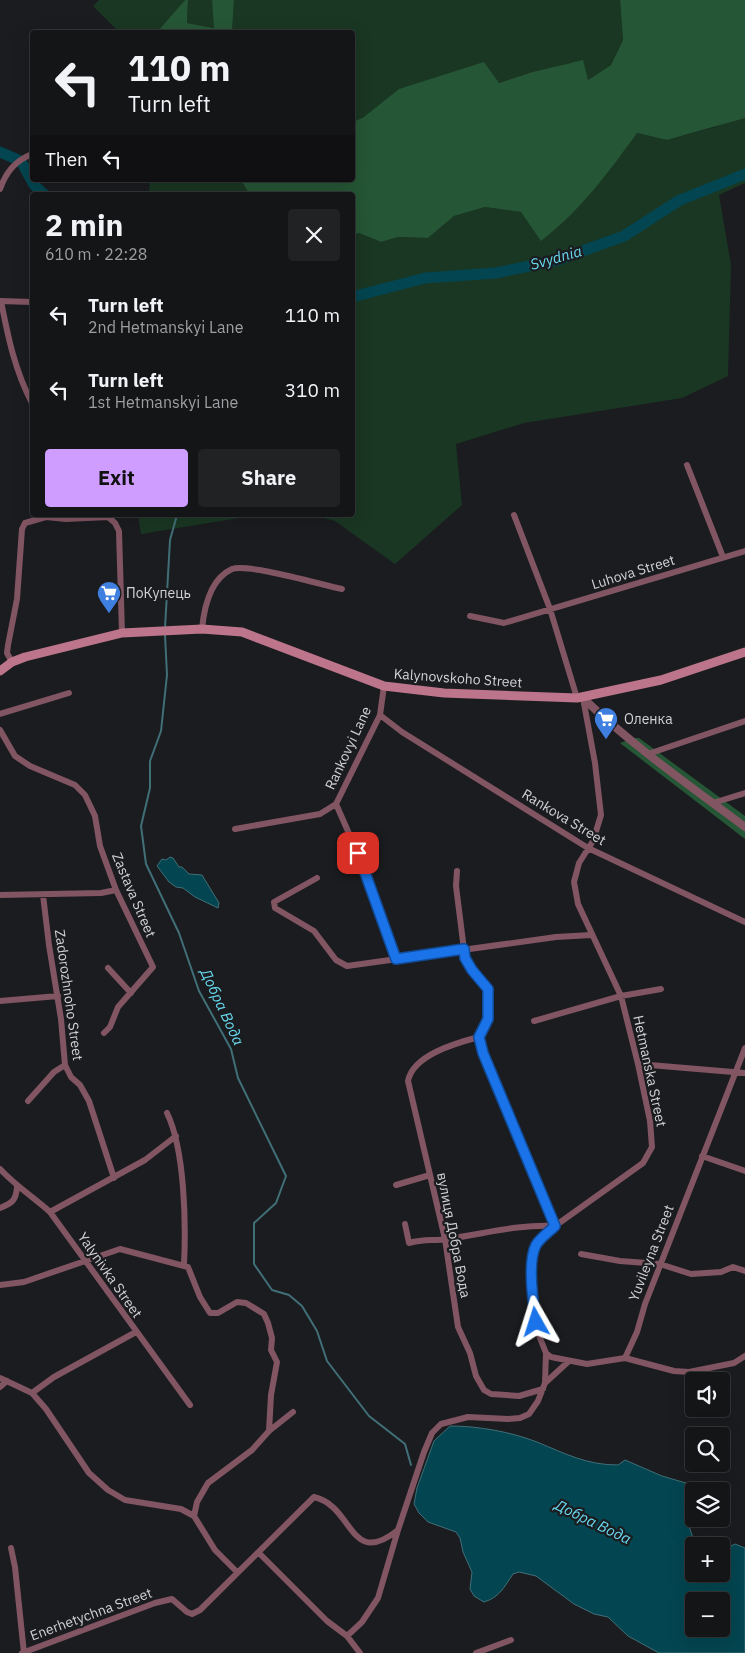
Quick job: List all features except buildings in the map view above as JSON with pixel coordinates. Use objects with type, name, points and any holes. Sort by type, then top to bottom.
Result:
[{"type":"main road","name":"Kalynovskoho Street","points":[[0,670],[24,657],[122,633],[202,629],[242,632],[384,686],[481,695],[580,698],[661,680],[745,652]]},
{"type":"street","points":[[0,189],[6,174],[14,164],[30,155]]},
{"type":"street","points":[[30,302],[0,301],[9,345],[30,399]]},
{"type":"street","points":[[687,465],[723,558]]},
{"type":"street","points":[[514,514],[550,610]]},
{"type":"street","points":[[12,662],[7,653],[17,599],[22,529],[25,523],[44,517]]},
{"type":"street","points":[[53,517],[66,519],[108,517],[115,523],[119,531],[122,633]]},
{"type":"street","name":"Luhova Street","points":[[470,616],[504,623],[745,551]]},
{"type":"street","points":[[202,629],[204,611],[214,587],[221,576],[232,569],[250,568],[342,589]]},
{"type":"street","name":"Hetmanska Street","points":[[546,1353],[538,1333],[534,1312],[532,1266],[534,1249],[537,1242],[555,1226],[643,1163],[652,1147],[650,1121],[621,996],[578,904],[574,882],[579,863],[593,841],[601,815],[595,763],[580,698],[550,610]]},
{"type":"street","name":"Rankovyi Lane","points":[[235,828],[320,814],[336,804],[380,715],[384,686]]},
{"type":"street","points":[[0,714],[69,693]]},
{"type":"street","points":[[580,698],[648,754],[745,827]]},
{"type":"street","name":"Rankova Street","points":[[380,715],[402,732],[588,848],[745,922]]},
{"type":"street","points":[[648,754],[745,721]]},
{"type":"street","name":"Zastava Street","points":[[0,730],[15,756],[30,766],[75,785],[86,795],[95,816],[100,846],[116,890],[153,967],[131,993]]},
{"type":"street","points":[[713,803],[745,793]]},
{"type":"street","points":[[336,804],[365,870],[396,959]]},
{"type":"street","points":[[405,1224],[409,1243],[426,1239],[445,1239],[513,1227],[555,1226],[483,1053],[479,1037],[488,1019],[488,989],[472,970],[465,958],[456,886],[456,871]]},
{"type":"street","points":[[317,878],[274,902],[275,908],[314,932],[342,964],[354,966],[464,949],[556,937],[591,935]]},
{"type":"street","points":[[0,895],[101,893],[116,890]]},
{"type":"street","name":"Zadorozhnoho Street","points":[[42,895],[48,945],[58,996],[65,1065],[89,1101],[114,1178]]},
{"type":"street","points":[[104,1033],[110,1027],[118,1007],[131,993],[108,968]]},
{"type":"street","points":[[534,1021],[621,996],[661,989]]},
{"type":"street","points":[[0,1001],[58,996]]},
{"type":"street","name":"вулиця Добра Вода","points":[[479,1037],[456,1043],[427,1058],[410,1074],[408,1081],[445,1239],[458,1326],[470,1353],[476,1376],[484,1390],[491,1394],[519,1396],[544,1386]]},
{"type":"street","name":"Yuvileyna Street","points":[[625,1358],[637,1332],[660,1264],[745,1048]]},
{"type":"street","points":[[638,1064],[745,1073]]},
{"type":"street","points":[[28,1100],[49,1077],[65,1065]]},
{"type":"street","points":[[167,1113],[176,1136],[184,1212],[184,1265]]},
{"type":"street","points":[[50,1212],[145,1160],[176,1136]]},
{"type":"street","points":[[702,1156],[745,1171]]},
{"type":"street","name":"Yalynivka Street","points":[[0,1169],[17,1187],[30,1194],[50,1212],[190,1405]]},
{"type":"street","points":[[396,1185],[430,1175]]},
{"type":"street","points":[[0,1208],[13,1202],[16,1197],[17,1187]]},
{"type":"street","points":[[0,1285],[24,1282],[120,1249],[188,1267],[200,1297],[210,1313],[218,1313],[237,1302],[246,1303],[264,1314],[272,1338],[271,1350],[277,1362],[271,1394],[270,1432]]},
{"type":"street","points":[[581,1254],[620,1261],[660,1264],[691,1274],[721,1272],[733,1267],[745,1271]]},
{"type":"street","points":[[32,1393],[54,1377],[136,1332]]},
{"type":"street","points":[[546,1353],[551,1358],[569,1362],[587,1364],[625,1358],[674,1371],[689,1372],[734,1363],[745,1356]]},
{"type":"street","points":[[347,1636],[362,1622],[378,1598],[398,1530],[432,1433],[441,1424],[468,1417],[520,1418],[529,1414],[538,1401],[544,1386],[546,1353]]},
{"type":"street","points":[[544,1386],[569,1362]]},
{"type":"street","points":[[0,1378],[32,1393],[46,1409],[88,1473],[97,1481],[125,1500],[181,1509],[194,1516],[215,1550],[237,1572]]},
{"type":"street","points":[[0,1388],[6,1381]]},
{"type":"street","points":[[194,1516],[197,1502],[208,1483],[252,1450],[293,1412]]},
{"type":"street","name":"Enerhetychna Street","points":[[23,1653],[155,1603],[172,1599],[192,1614],[200,1610],[314,1497],[338,1512],[360,1540],[368,1543],[381,1542],[398,1530]]},
{"type":"street","points":[[181,1509],[197,1502]]},
{"type":"street","points":[[11,1548],[15,1567],[23,1653]]},
{"type":"street","points":[[259,1553],[327,1621],[347,1636],[360,1653]]},
{"type":"street","points":[[476,1653],[512,1640]]},
{"type":"green space","points":[[99,0],[185,0],[159,30],[117,30],[93,6]]},
{"type":"green space","points":[[185,0],[188,0],[187,23],[214,28],[212,0],[234,0],[232,30],[159,30]]},
{"type":"green space","points":[[188,0],[212,0],[215,28],[187,23]]},
{"type":"green space","points":[[234,0],[620,0],[623,40],[611,65],[588,80],[569,63],[499,83],[364,117],[355,121],[355,30],[232,30]]},
{"type":"green space","points":[[620,0],[745,0],[745,118],[667,140],[637,133],[581,204],[541,241],[521,212],[485,207],[454,216],[428,238],[398,237],[381,242],[359,233],[355,234],[355,192],[248,192],[242,182],[355,182],[355,121],[364,117],[399,89],[484,62],[499,83],[533,72],[583,60],[588,80],[611,65],[623,40]]},
{"type":"green space","points":[[745,115],[745,183],[719,195],[731,265],[728,376],[682,398],[524,423],[456,444],[462,505],[395,564],[335,521],[320,517],[355,517],[355,234],[359,233],[381,242],[398,237],[428,238],[454,216],[485,207],[521,212],[637,133],[667,140],[715,127]]},
{"type":"green space","points":[[150,182],[242,182],[248,192],[149,192]]},
{"type":"green space","points":[[138,517],[245,517],[141,534]]},
{"type":"green space","points":[[639,738],[745,816],[745,839],[620,743]]},
{"type":"water","points":[[170,857],[189,874],[202,875],[219,903],[218,908],[169,882],[157,866],[162,859],[166,860]]},
{"type":"water","points":[[450,1426],[495,1430],[517,1435],[567,1455],[596,1463],[618,1465],[625,1460],[662,1476],[685,1483],[685,1527],[690,1527],[693,1537],[685,1537],[685,1582],[730,1582],[730,1546],[735,1544],[745,1548],[745,1653],[659,1653],[628,1636],[608,1617],[594,1614],[574,1604],[536,1576],[519,1572],[513,1574],[501,1591],[494,1597],[484,1602],[474,1596],[470,1589],[472,1572],[463,1552],[460,1538],[456,1532],[428,1522],[419,1513],[414,1504],[417,1488],[434,1441]]},
{"type":"waterway","name":"Svydnia","points":[[0,152],[21,161],[30,178]]},
{"type":"waterway","name":"Svydnia","points":[[355,296],[425,278],[496,273],[558,260],[624,236],[680,200],[745,174]]},
{"type":"waterway","name":"Svydnia","points":[[32,182],[42,192]]},
{"type":"waterway","name":"Добра Вода","points":[[165,628],[170,540],[176,517]]},
{"type":"waterway","name":"Добра Вода","points":[[165,635],[167,675],[161,731],[150,761],[150,788],[141,826],[146,864],[179,933],[199,991],[231,1049],[238,1078],[286,1176],[276,1203],[254,1223],[254,1264],[272,1290],[289,1295],[302,1306],[317,1331],[327,1361],[369,1416],[405,1444],[411,1465]]},
{"type":"place","name":"ПоКупець","points":[[109,614]]},
{"type":"place","name":"Оленка","points":[[606,740]]},
{"type":"route","points":[[358,853],[396,959],[464,949],[465,958],[472,970],[488,989],[488,1019],[479,1037],[483,1053],[555,1226],[537,1242],[534,1249],[532,1266],[536,1322]]}]
